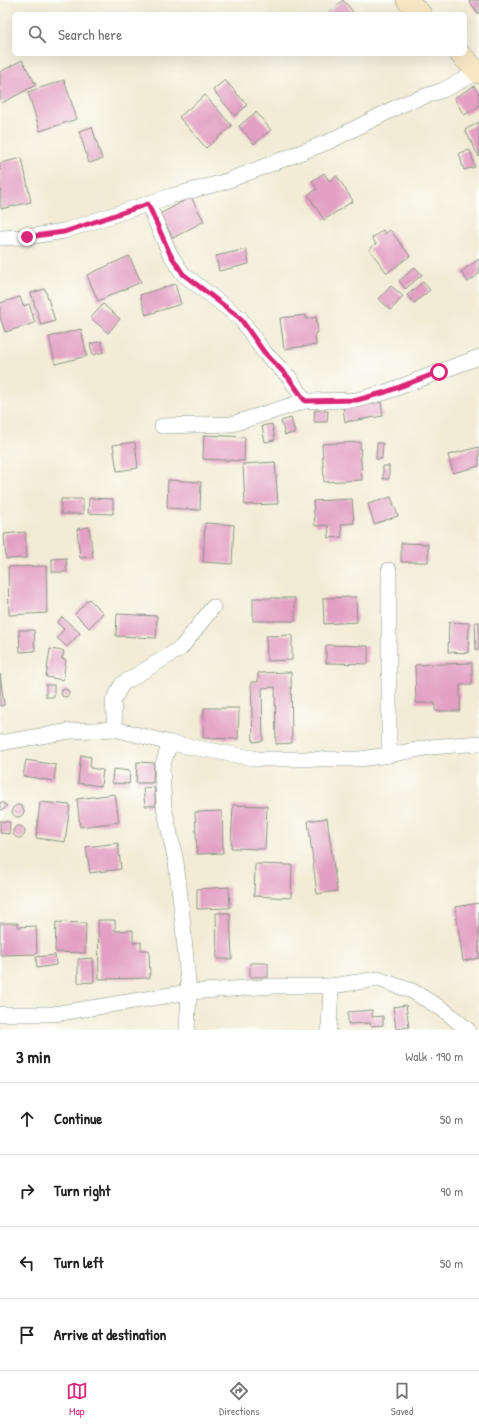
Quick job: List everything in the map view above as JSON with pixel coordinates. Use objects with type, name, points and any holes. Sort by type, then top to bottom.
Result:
[{"type":"street","points":[[407,0],[419,12]]},
{"type":"street","points":[[0,238],[27,237],[64,232],[148,204],[224,182],[328,142],[403,104],[443,90],[478,73],[462,56]]},
{"type":"street","points":[[148,204],[170,254],[183,274],[240,318],[264,352],[288,377],[305,401]]},
{"type":"street","points":[[162,426],[232,424],[305,401],[357,400],[386,392],[479,357]]},
{"type":"street","points":[[389,570],[389,755]]},
{"type":"street","points":[[115,729],[113,701],[122,684],[181,648],[213,607]]},
{"type":"street","points":[[0,743],[70,731],[115,729],[170,743],[258,759],[360,759],[431,747],[479,743]]},
{"type":"street","points":[[170,743],[162,767],[164,807],[176,862],[189,992],[187,1030]]},
{"type":"street","points":[[0,1014],[54,1014],[189,992],[274,986],[331,986],[378,979],[412,991],[444,1010],[468,1030]]},
{"type":"street","points":[[329,1030],[331,986]]},
{"type":"building","points":[[343,0],[353,12],[329,12]]},
{"type":"building","points":[[468,0],[479,0],[479,14]]},
{"type":"building","points":[[22,60],[36,85],[2,103],[0,99],[0,72]]},
{"type":"building","points":[[64,80],[77,119],[40,131],[28,92]]},
{"type":"building","points":[[225,80],[247,105],[235,116],[213,90]]},
{"type":"building","points":[[474,86],[479,94],[479,106],[464,115],[454,98]]},
{"type":"building","points":[[205,95],[232,126],[206,148],[179,117]]},
{"type":"building","points":[[256,112],[271,130],[254,144],[239,126]]},
{"type":"building","points":[[479,122],[479,157],[465,130]]},
{"type":"building","points":[[92,127],[102,159],[89,163],[79,131]]},
{"type":"building","points":[[470,150],[475,167],[464,170],[459,153]]},
{"type":"building","points":[[22,158],[31,202],[1,209],[0,163]]},
{"type":"building","points":[[324,173],[329,181],[337,176],[353,201],[324,220],[308,195],[317,189],[312,181]]},
{"type":"building","points":[[191,197],[204,221],[173,238],[160,214]]},
{"type":"building","points":[[383,230],[385,234],[390,230],[410,256],[387,273],[369,249],[376,244],[372,238]]},
{"type":"building","points":[[246,249],[249,264],[219,271],[216,256]]},
{"type":"building","points":[[129,256],[141,282],[98,301],[87,275]]},
{"type":"building","points":[[479,259],[479,274],[468,282],[461,272]]},
{"type":"building","points":[[415,267],[422,275],[405,289],[399,281]]},
{"type":"building","points":[[423,282],[430,290],[414,303],[407,295]]},
{"type":"building","points":[[175,284],[181,304],[146,315],[140,295]]},
{"type":"building","points":[[391,286],[403,296],[391,310],[379,299]]},
{"type":"building","points":[[45,289],[55,321],[41,325],[31,293]]},
{"type":"building","points":[[20,297],[23,306],[29,304],[35,323],[5,332],[0,317],[0,303]]},
{"type":"building","points":[[103,304],[120,319],[108,333],[91,318]]},
{"type":"building","points":[[306,315],[306,319],[316,317],[318,332],[315,333],[316,345],[284,349],[280,318]]},
{"type":"building","points":[[81,329],[87,356],[55,364],[49,337]]},
{"type":"building","points":[[101,341],[104,352],[93,355],[90,344]]},
{"type":"building","points":[[381,402],[383,416],[345,422],[343,408]]},
{"type":"building","points":[[315,410],[328,411],[327,422],[314,422]]},
{"type":"building","points":[[291,418],[295,433],[285,435],[281,421]]},
{"type":"building","points":[[272,424],[275,440],[265,442],[262,426]]},
{"type":"building","points":[[204,435],[245,437],[244,461],[203,459]]},
{"type":"building","points":[[135,442],[138,468],[117,471],[113,445]]},
{"type":"building","points":[[360,442],[362,480],[324,482],[322,444]]},
{"type":"building","points":[[377,443],[383,443],[382,459],[376,459]]},
{"type":"building","points":[[479,447],[479,466],[453,473],[448,455]]},
{"type":"building","points":[[275,462],[278,504],[245,505],[243,464]]},
{"type":"building","points":[[383,466],[389,466],[389,479],[383,479]]},
{"type":"building","points":[[168,480],[201,482],[200,510],[167,508]]},
{"type":"building","points":[[391,497],[398,516],[374,524],[368,504]]},
{"type":"building","points":[[89,498],[113,499],[113,514],[88,513]]},
{"type":"building","points":[[61,499],[83,499],[83,514],[61,514]]},
{"type":"building","points":[[352,499],[354,523],[341,524],[342,537],[329,538],[328,525],[315,526],[313,501]]},
{"type":"building","points":[[205,523],[234,525],[232,564],[203,562]]},
{"type":"building","points":[[89,527],[93,557],[80,558],[77,529]]},
{"type":"building","points":[[25,532],[27,558],[6,559],[4,534]]},
{"type":"building","points":[[401,543],[428,544],[428,562],[401,562]]},
{"type":"building","points":[[66,558],[67,572],[52,572],[52,559]]},
{"type":"building","points":[[46,566],[47,613],[9,615],[8,567]]},
{"type":"building","points":[[356,597],[357,622],[324,624],[323,598]]},
{"type":"building","points":[[253,598],[295,598],[295,621],[253,621]]},
{"type":"building","points":[[89,599],[103,613],[89,628],[75,614]]},
{"type":"building","points":[[117,614],[157,616],[156,638],[116,636]]},
{"type":"building","points":[[62,617],[80,633],[67,647],[57,638],[64,629],[57,623]]},
{"type":"building","points":[[449,622],[469,623],[468,653],[448,652]]},
{"type":"building","points":[[475,622],[479,622],[479,650],[476,650]]},
{"type":"building","points":[[19,630],[34,630],[35,651],[20,652]]},
{"type":"building","points":[[292,635],[292,660],[267,661],[266,636]]},
{"type":"building","points":[[326,645],[368,646],[368,664],[326,663]]},
{"type":"building","points":[[50,649],[64,651],[62,659],[66,660],[63,680],[46,677]]},
{"type":"building","points":[[472,663],[472,685],[460,685],[460,711],[435,711],[435,703],[416,703],[415,665]]},
{"type":"building","points":[[291,672],[292,743],[276,744],[275,687],[262,688],[263,741],[253,742],[251,682],[258,682],[258,673]]},
{"type":"building","points":[[0,674],[4,705],[0,706]]},
{"type":"building","points":[[46,685],[54,685],[54,697],[46,697]]},
{"type":"building","points":[[63,689],[67,689],[69,693],[67,697],[63,697],[61,695],[61,691]]},
{"type":"building","points":[[204,708],[239,708],[238,739],[203,738]]},
{"type":"building","points":[[81,755],[91,757],[90,768],[103,770],[101,786],[78,783]]},
{"type":"building","points":[[26,760],[56,765],[54,781],[23,776]]},
{"type":"building","points":[[137,762],[154,763],[153,783],[136,783]]},
{"type":"building","points":[[113,769],[130,771],[129,784],[112,783]]},
{"type":"building","points":[[154,787],[156,806],[145,806],[143,788]]},
{"type":"building","points":[[115,794],[119,822],[80,827],[77,799]]},
{"type":"building","points":[[2,802],[7,806],[3,810],[0,809],[0,803]]},
{"type":"building","points":[[40,802],[70,805],[65,842],[36,838]]},
{"type":"building","points":[[20,805],[23,806],[23,816],[16,817],[13,816],[12,809],[13,806]]},
{"type":"building","points":[[233,805],[267,806],[265,849],[231,848]]},
{"type":"building","points":[[222,811],[223,853],[197,854],[195,812]]},
{"type":"building","points":[[327,818],[337,891],[317,894],[308,821]]},
{"type":"building","points":[[0,821],[10,822],[9,834],[0,833]]},
{"type":"building","points":[[17,826],[21,826],[25,832],[21,838],[17,838],[13,834],[13,830]]},
{"type":"building","points":[[118,843],[121,869],[90,873],[86,847]]},
{"type":"building","points":[[255,864],[292,865],[291,898],[254,896]]},
{"type":"building","points":[[229,887],[230,908],[197,909],[197,889]]},
{"type":"building","points":[[479,903],[479,958],[463,961],[455,907]]},
{"type":"building","points":[[216,913],[230,913],[232,959],[217,959]]},
{"type":"building","points":[[98,920],[115,920],[115,931],[133,930],[133,943],[141,942],[141,950],[149,950],[150,978],[99,979]]},
{"type":"building","points":[[56,922],[86,923],[85,953],[55,952]]},
{"type":"building","points":[[0,923],[18,923],[18,927],[36,926],[37,954],[0,955]]},
{"type":"building","points":[[55,955],[56,965],[37,968],[36,957]]},
{"type":"building","points":[[93,958],[94,982],[78,983],[78,959]]},
{"type":"building","points":[[250,963],[268,963],[268,977],[250,977]]},
{"type":"building","points":[[406,1005],[409,1027],[396,1029],[393,1007]]},
{"type":"building","points":[[372,1010],[372,1017],[383,1016],[383,1025],[371,1026],[370,1023],[348,1024],[348,1012]]},
{"type":"route","points":[[27,237],[64,232],[148,204],[170,254],[183,274],[240,318],[264,352],[288,377],[305,401],[357,400],[386,392],[439,372]]}]
